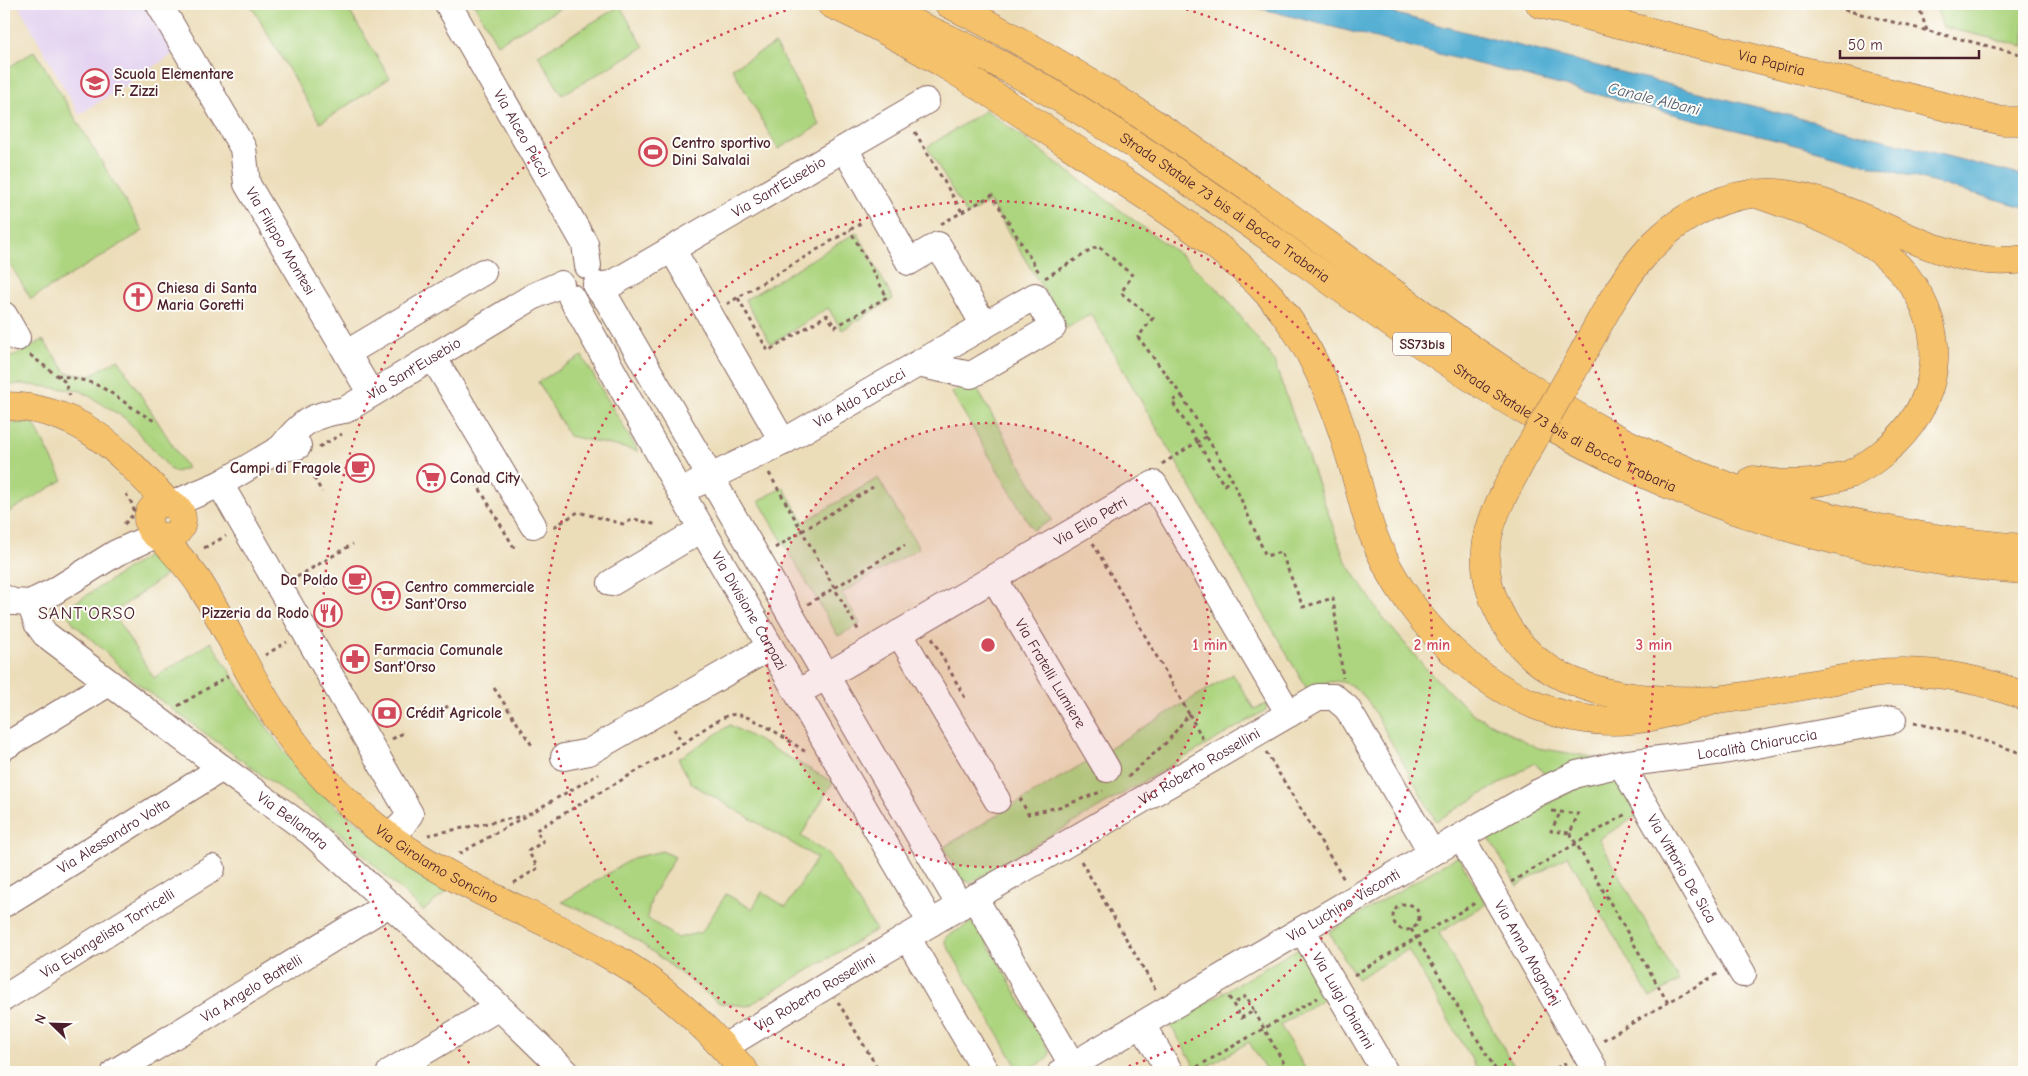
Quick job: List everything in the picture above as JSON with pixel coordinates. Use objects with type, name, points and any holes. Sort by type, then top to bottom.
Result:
[{"type":"main road","points":[[831,4],[909,43],[998,97],[1181,221],[1230,258],[1261,287],[1291,322],[1316,363],[1341,429],[1372,530],[1388,566],[1425,623],[1467,665],[1495,685],[1517,697],[1553,710],[1588,719],[1614,721],[1633,720],[1658,715],[1715,700],[1894,672],[1938,672],[1981,682],[2024,696]]},
{"type":"main road","name":"Strada Statale 73 bis di Bocca Trabaria","points":[[868,4],[983,55],[1084,114],[1197,187],[1464,372],[1525,411],[1620,462],[1716,503],[1828,538],[1882,550],[1953,562],[2024,570]]},
{"type":"main road","name":"Strada Statale 73 bis di Bocca Trabaria","points":[[949,4],[1027,45],[1127,106],[1303,228],[1403,302],[1512,378],[1608,433],[1678,467],[1754,494],[1832,517],[1980,545],[2024,548]]},
{"type":"main road","name":"Via Papiria","points":[[1540,4],[2017,126]]},
{"type":"main road","points":[[1715,700],[1630,697],[1594,690],[1572,682],[1546,668],[1516,640],[1504,621],[1493,595],[1488,574],[1486,549],[1488,530],[1494,513],[1523,458],[1620,289],[1651,247],[1668,231],[1698,211],[1726,199],[1754,193],[1791,195],[1818,201],[1945,252],[1986,259],[2024,259]]},
{"type":"main road","points":[[1678,467],[1780,484],[1809,484],[1840,477],[1868,464],[1903,435],[1922,406],[1930,385],[1935,356],[1933,331],[1929,315],[1922,300],[1905,275],[1878,250],[1846,231],[1809,214],[1754,193]]},
{"type":"main road","name":"Via Girolamo Soncino","points":[[4,406],[38,410],[59,415],[82,424],[125,458],[164,520],[271,709],[293,741],[334,788],[389,837],[436,868],[620,962],[676,1001],[724,1047],[744,1072]]},
{"type":"street","name":"Via Filippo Montesi","points":[[159,4],[243,148],[247,184],[371,394]]},
{"type":"street","name":"Via Alceo Pucci","points":[[448,4],[585,244],[591,273]]},
{"type":"street","name":"Via Sant'Eusebio","points":[[30,603],[53,592],[118,541],[164,520],[220,484],[292,453],[331,429],[345,410],[534,296],[566,291],[561,278],[566,268],[577,263],[591,273],[631,272],[926,101]]},
{"type":"street","points":[[845,149],[910,262],[938,245],[984,325]]},
{"type":"street","points":[[672,249],[782,442]]},
{"type":"street","points":[[347,353],[483,272]]},
{"type":"street","points":[[591,273],[826,676],[967,902]]},
{"type":"street","name":"Via Divisione Carpazi","points":[[566,291],[702,530],[931,923]]},
{"type":"street","name":"Via Aldo Iacucci","points":[[681,493],[782,442],[984,325],[1035,296],[1053,327],[971,375],[917,364]]},
{"type":"street","points":[[4,315],[17,338]]},
{"type":"street","points":[[433,357],[543,527]]},
{"type":"street","points":[[220,484],[410,814],[403,824],[389,837]]},
{"type":"street","name":"Via Elio Petri","points":[[797,693],[1154,484],[1289,714]]},
{"type":"street","points":[[611,583],[702,530]]},
{"type":"street","name":"Via Fratelli Lumiere","points":[[994,578],[1106,769]]},
{"type":"street","points":[[4,598],[13,602],[30,603]]},
{"type":"street","name":"Via Bellandra","points":[[30,603],[37,623],[45,634],[310,832],[450,958],[566,1072]]},
{"type":"street","points":[[899,633],[997,800]]},
{"type":"street","points":[[564,758],[589,752],[770,647]]},
{"type":"street","points":[[4,747],[109,683]]},
{"type":"street","name":"Via Roberto Rossellini","points":[[724,1047],[827,984],[1318,697],[1334,697],[1347,708]]},
{"type":"street","points":[[1347,708],[1432,853]]},
{"type":"street","name":"Località Chiaruccia","points":[[1621,764],[1723,751],[1893,720]]},
{"type":"street","name":"Via Luchino Visconti","points":[[967,902],[1067,1069],[1432,853],[1517,805],[1577,774],[1621,764]]},
{"type":"street","name":"Via Vittorio De Sica","points":[[1621,764],[1740,968]]},
{"type":"street","name":"Via Alessandro Volta","points":[[4,904],[222,768]]},
{"type":"street","name":"Via Anna Magnani","points":[[1462,837],[1589,1060]]},
{"type":"street","name":"Via Evangelista Torricelli","points":[[4,998],[212,868]]},
{"type":"street","name":"Via Angelo Battelli","points":[[115,1072],[388,904]]},
{"type":"street","name":"Via Luigi Chiarini","points":[[1302,930],[1385,1072]]},
{"type":"street","points":[[907,937],[986,1072]]},
{"type":"street","points":[[390,1072],[499,1007]]},
{"type":"street","points":[[1142,1025],[1170,1072]]},
{"type":"path","points":[[1821,4],[2024,55]]},
{"type":"path","points":[[1918,4],[1928,32]]},
{"type":"path","points":[[904,114],[962,212]]},
{"type":"path","points":[[939,225],[992,195],[1043,279],[1098,246],[1132,275],[1121,293],[1153,318],[1138,337],[1182,396],[1232,479],[1266,556],[1282,552],[1304,607],[1333,598],[1347,708]]},
{"type":"path","points":[[710,315],[881,211]]},
{"type":"path","points":[[738,298],[768,352],[827,315],[835,327],[886,297],[850,230]]},
{"type":"path","points":[[17,338],[18,346],[64,381],[72,401]]},
{"type":"path","points":[[57,375],[82,379],[102,388],[138,413],[157,422]]},
{"type":"path","points":[[1182,396],[1172,401],[1224,485],[1232,479]]},
{"type":"path","points":[[292,453],[322,492]]},
{"type":"path","points":[[758,453],[862,638]]},
{"type":"path","points":[[470,481],[474,479],[516,551]]},
{"type":"path","points":[[758,559],[873,487]]},
{"type":"path","points":[[118,541],[134,511],[134,507],[124,491]]},
{"type":"path","points":[[543,527],[578,512],[623,524],[634,518],[657,524]]},
{"type":"path","points":[[204,548],[228,534]]},
{"type":"path","points":[[292,580],[353,544]]},
{"type":"path","points":[[790,615],[904,545]]},
{"type":"path","points":[[158,718],[235,672]]},
{"type":"path","points":[[494,688],[533,747]]},
{"type":"path","points":[[509,886],[538,868],[528,851],[543,842],[536,830],[683,744],[728,715],[738,714],[750,718],[809,754]]},
{"type":"path","points":[[1189,714],[1213,758]]},
{"type":"path","points":[[1893,720],[1937,727],[2024,754]]},
{"type":"path","points":[[674,728],[683,744]]},
{"type":"path","points":[[1255,733],[1355,899]]},
{"type":"path","points":[[1188,1072],[1644,804]]},
{"type":"path","points":[[1517,805],[1560,813],[1578,814],[1570,833]]},
{"type":"path","points":[[1560,813],[1552,831],[1570,833]]},
{"type":"path","points":[[419,836],[526,816]]},
{"type":"path","points":[[1570,833],[1668,1003]]},
{"type":"path","points":[[1069,842],[1167,1010]]},
{"type":"path","points":[[1407,904],[1417,911],[1418,919],[1411,928],[1402,930],[1395,925],[1392,917],[1393,912],[1399,905],[1407,904]]},
{"type":"path","points":[[1411,928],[1497,1072]]},
{"type":"path","points":[[1589,1060],[1668,1003],[1740,968]]},
{"type":"path","points":[[1219,979],[1240,1018],[1254,1010]]},
{"type":"path","points":[[827,984],[880,1072]]},
{"type":"path","points":[[1233,1004],[1246,996],[1290,1072]]},
{"type":"shaded area","name":"Scuola Elementare F. Zizzi","points":[[18,4],[151,4],[178,51],[79,115]]},
{"type":"green space","points":[[250,4],[365,4],[350,12],[390,78],[320,123]]},
{"type":"green space","points":[[474,4],[568,4],[497,44]]},
{"type":"green space","points":[[1935,4],[2024,4],[2024,46],[1943,27]]},
{"type":"green space","points":[[620,6],[644,47],[562,95],[538,55]]},
{"type":"green space","points":[[775,44],[820,125],[778,149],[732,68]]},
{"type":"green space","points":[[35,51],[143,231],[31,299],[4,254],[4,70]]},
{"type":"green space","points":[[986,110],[1183,257],[1224,295],[1273,359],[1345,560],[1384,619],[1429,672],[1473,714],[1538,748],[1599,758],[1545,775],[1535,763],[1436,821],[1368,701],[1361,693],[1354,687],[1340,682],[1325,683],[1308,691],[1091,314],[1067,328],[990,202],[967,215],[927,147]]},
{"type":"green space","points":[[857,232],[893,299],[842,330],[828,308],[771,344],[745,300]]},
{"type":"green space","points":[[43,340],[67,373],[91,375],[118,359],[187,468],[176,472],[171,470],[126,419],[81,391],[21,384],[4,385],[4,361]]},
{"type":"green space","points":[[582,356],[638,451],[569,436],[538,382]]},
{"type":"green space","points":[[972,380],[1052,520],[1033,530],[952,393]]},
{"type":"green space","points":[[33,422],[63,480],[7,513],[4,512],[4,424]]},
{"type":"green space","points":[[878,478],[919,548],[842,593],[860,624],[838,636],[759,501],[783,487],[804,522]]},
{"type":"green space","points":[[154,552],[167,574],[113,613],[154,678],[211,642],[283,750],[335,806],[450,889],[423,911],[338,831],[138,684],[74,624],[68,615],[73,604]]},
{"type":"green space","points":[[1233,674],[1254,709],[1267,704],[1266,710],[970,883],[962,879],[944,847]]},
{"type":"green space","points":[[730,725],[833,782],[801,836],[829,855],[876,930],[748,1006],[719,1003],[641,943],[602,919],[562,902],[633,858],[662,851],[675,857],[652,896],[647,918],[677,938],[702,932],[726,894],[752,909],[762,892],[786,907],[817,858],[692,784],[678,759]]},
{"type":"green space","points":[[1624,774],[1645,811],[1599,839],[1679,981],[1650,998],[1568,856],[1517,886],[1489,838],[1586,782]]},
{"type":"green space","points":[[1458,856],[1486,904],[1439,933],[1517,1072],[1479,1072],[1408,950],[1357,979],[1329,932]]},
{"type":"green space","points":[[972,922],[977,925],[1050,1052],[1048,1059],[1025,1072],[1017,1067],[945,942],[946,937]]},
{"type":"green space","points":[[1299,948],[1328,996],[1280,1025],[1307,1072],[1267,1072],[1249,1042],[1198,1072],[1170,1024]]},
{"type":"water","name":"Canale Albani","points":[[1243,4],[1357,4],[2024,176],[2024,207],[1807,148]]},
{"type":"place","name":"Scuola Elementare F. Zizzi","points":[[95,83]]},
{"type":"place","name":"Centro sportivo Dini Salvalai","points":[[653,152]]},
{"type":"place","name":"Chiesa di Santa Maria Goretti","points":[[138,297]]},
{"type":"place","name":"Campi di Fragole","points":[[360,468]]},
{"type":"place","name":"Conad City","points":[[431,478]]},
{"type":"place","name":"Da Poldo","points":[[357,580]]},
{"type":"place","name":"Centro commerciale Sant'Orso","points":[[386,596]]},
{"type":"place","name":"Pizzeria da Rodo","points":[[328,613]]},
{"type":"place","name":"Farmacia Comunale Sant'Orso","points":[[355,659]]},
{"type":"place","name":"Crédit Agricole","points":[[387,713]]},
{"type":"district","name":"SANT'ORSO","points":[[87,613]]}]
